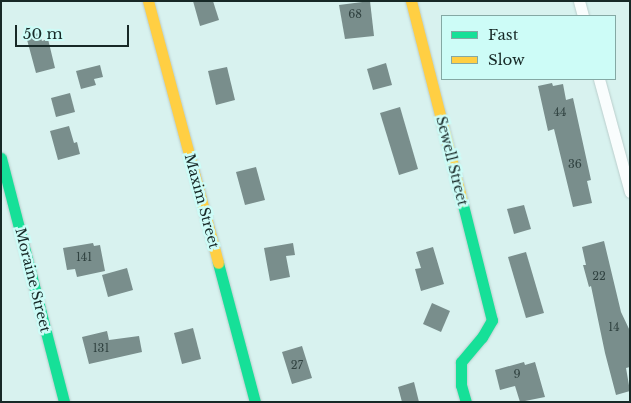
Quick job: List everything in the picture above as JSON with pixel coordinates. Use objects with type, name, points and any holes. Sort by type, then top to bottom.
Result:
[{"type":"street","name":"Maxim Street","points":[[148,1],[255,402]]},
{"type":"street","name":"Sewell Street","points":[[411,1],[492,320],[482,337],[462,362],[461,385],[466,402]]},
{"type":"street","points":[[579,1],[583,15]]},
{"type":"street","points":[[599,80],[630,192]]},
{"type":"street","name":"Moraine Street","points":[[1,158],[64,402]]},
{"type":"building","points":[[193,1],[213,1],[219,20],[200,26]]},
{"type":"building","points":[[370,1],[374,36],[345,39],[339,5]]},
{"type":"building","points":[[39,33],[42,41],[48,39],[55,68],[36,73],[26,36]]},
{"type":"building","points":[[386,63],[392,85],[373,90],[367,69]]},
{"type":"building","points":[[100,65],[103,77],[94,79],[96,85],[81,89],[76,71]]},
{"type":"building","points":[[227,67],[235,100],[216,105],[208,71]]},
{"type":"building","points":[[552,83],[553,86],[563,84],[566,100],[573,98],[591,180],[587,181],[592,203],[573,207],[554,129],[548,131],[538,86]]},
{"type":"building","points":[[70,93],[75,112],[56,117],[51,98]]},
{"type":"building","points":[[400,107],[418,169],[399,175],[380,113]]},
{"type":"building","points":[[69,126],[74,143],[77,142],[80,154],[58,160],[50,131]]},
{"type":"building","points":[[256,167],[265,200],[245,205],[236,172]]},
{"type":"building","points":[[524,205],[531,229],[514,234],[507,209]]},
{"type":"building","points":[[604,241],[621,312],[630,331],[630,367],[626,368],[630,391],[616,395],[591,286],[589,287],[583,265],[586,265],[582,247]]},
{"type":"building","points":[[93,243],[94,246],[100,245],[105,271],[77,277],[75,269],[67,270],[63,248]]},
{"type":"building","points":[[293,243],[295,255],[286,256],[290,277],[270,281],[264,248]]},
{"type":"building","points":[[433,247],[444,284],[421,291],[415,269],[421,268],[416,252]]},
{"type":"building","points":[[526,252],[544,313],[526,318],[508,257]]},
{"type":"building","points":[[127,268],[133,290],[108,297],[102,275]]},
{"type":"building","points":[[432,303],[450,311],[441,332],[423,324]]},
{"type":"building","points":[[193,328],[201,359],[182,364],[174,333]]},
{"type":"building","points":[[107,331],[109,340],[139,336],[142,352],[89,364],[82,337]]},
{"type":"building","points":[[302,346],[312,378],[292,384],[282,352]]},
{"type":"building","points":[[524,362],[525,365],[535,362],[545,397],[520,402],[515,386],[500,390],[495,370]]},
{"type":"building","points":[[414,382],[419,402],[402,402],[398,387]]},
{"type":"traffic: fast","points":[[1,158],[64,402]]},
{"type":"traffic: fast","points":[[462,201],[492,320],[482,337],[461,362],[461,385],[466,402]]},
{"type":"traffic: fast","points":[[218,263],[255,402]]},
{"type":"traffic: slow","points":[[148,1],[218,263]]},
{"type":"traffic: slow","points":[[411,1],[462,201]]}]
